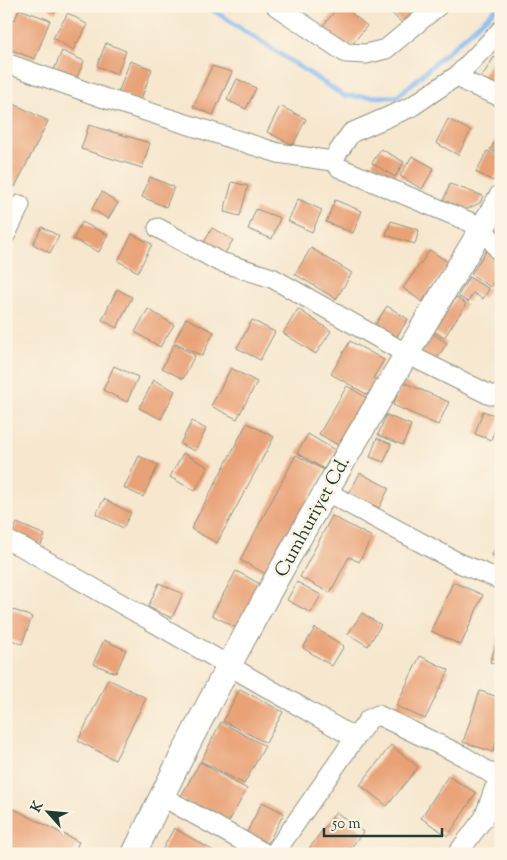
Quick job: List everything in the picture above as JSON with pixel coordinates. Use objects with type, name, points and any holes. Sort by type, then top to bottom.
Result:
[{"type":"main road","name":"Cumhuriyet Cd.","points":[[136,851],[228,664],[325,491],[501,197]]},
{"type":"street","points":[[276,6],[346,53],[366,54],[386,49],[438,6]]},
{"type":"street","points":[[332,161],[351,133],[411,107],[458,75],[501,30]]},
{"type":"street","points":[[6,62],[104,98],[278,153],[332,161],[340,168],[482,227],[501,253]]},
{"type":"street","points":[[458,75],[468,83],[501,97]]},
{"type":"street","points":[[6,234],[20,205]]},
{"type":"street","points":[[158,228],[218,261],[272,278],[406,354],[490,395],[501,395]]},
{"type":"street","points":[[325,491],[459,563],[501,580]]},
{"type":"street","points":[[6,540],[24,548],[228,664],[354,738]]},
{"type":"street","points":[[274,854],[354,738],[369,719],[378,715],[500,774],[492,820],[457,854]]},
{"type":"street","points":[[162,797],[266,854]]},
{"type":"building","points":[[46,6],[60,6],[55,13]]},
{"type":"building","points":[[339,6],[343,6],[367,26],[349,48],[322,27]]},
{"type":"building","points":[[384,6],[410,6],[414,10],[402,23]]},
{"type":"building","points":[[19,9],[50,20],[35,59],[6,48],[6,31],[12,19],[15,20]]},
{"type":"building","points":[[68,13],[88,25],[73,50],[53,38]]},
{"type":"building","points":[[106,43],[126,51],[117,74],[97,66]]},
{"type":"building","points":[[62,51],[84,61],[75,82],[53,72]]},
{"type":"building","points":[[494,57],[501,62],[501,94],[480,80]]},
{"type":"building","points":[[130,61],[152,69],[140,102],[118,93]]},
{"type":"building","points":[[212,66],[232,72],[213,115],[193,107]]},
{"type":"building","points":[[237,79],[256,88],[246,109],[227,100]]},
{"type":"building","points":[[6,100],[48,121],[15,187],[6,182]]},
{"type":"building","points":[[280,106],[306,119],[293,145],[267,132]]},
{"type":"building","points":[[448,119],[471,131],[458,155],[436,143]]},
{"type":"building","points":[[89,125],[150,143],[142,168],[81,149]]},
{"type":"building","points":[[501,130],[501,155],[490,150]]},
{"type":"building","points":[[381,149],[404,162],[395,177],[372,163]]},
{"type":"building","points":[[487,151],[501,158],[501,166],[493,181],[476,172]]},
{"type":"building","points":[[412,156],[434,168],[422,189],[400,176]]},
{"type":"building","points":[[150,177],[174,187],[166,207],[142,197]]},
{"type":"building","points":[[232,182],[248,186],[240,216],[224,212]]},
{"type":"building","points":[[450,184],[483,196],[480,203],[462,211],[442,204]]},
{"type":"building","points":[[102,192],[118,203],[108,219],[92,209]]},
{"type":"building","points":[[298,199],[322,210],[312,232],[288,221]]},
{"type":"building","points":[[335,200],[362,211],[353,233],[326,222]]},
{"type":"building","points":[[256,209],[280,218],[272,239],[248,229]]},
{"type":"building","points":[[391,221],[419,230],[415,244],[386,235]]},
{"type":"building","points":[[82,222],[108,235],[99,252],[73,239]]},
{"type":"building","points":[[501,224],[501,242],[493,238]]},
{"type":"building","points":[[42,227],[59,236],[50,253],[33,244]]},
{"type":"building","points":[[212,228],[233,240],[222,258],[202,246]]},
{"type":"building","points":[[132,234],[152,244],[138,272],[118,261]]},
{"type":"building","points":[[311,248],[352,273],[336,299],[295,274]]},
{"type":"building","points":[[430,250],[449,263],[422,302],[403,288]]},
{"type":"building","points":[[486,251],[501,261],[501,271],[490,287],[471,274]]},
{"type":"building","points":[[469,277],[489,289],[483,299],[473,293],[468,302],[458,296]]},
{"type":"building","points":[[117,289],[132,297],[117,328],[102,320]]},
{"type":"building","points":[[456,297],[466,304],[444,338],[434,332]]},
{"type":"building","points":[[387,306],[408,319],[394,341],[373,328]]},
{"type":"building","points":[[148,309],[174,325],[160,347],[135,332]]},
{"type":"building","points":[[298,309],[331,331],[316,354],[283,333]]},
{"type":"building","points":[[186,318],[214,332],[202,356],[174,342]]},
{"type":"building","points":[[252,320],[275,332],[260,360],[237,348]]},
{"type":"building","points":[[433,334],[447,343],[433,365],[418,356]]},
{"type":"building","points":[[350,341],[384,360],[373,378],[376,380],[368,395],[331,374]]},
{"type":"building","points":[[174,344],[195,355],[183,379],[162,368]]},
{"type":"building","points":[[114,366],[138,377],[127,402],[103,390]]},
{"type":"building","points":[[231,368],[257,382],[237,419],[211,406]]},
{"type":"building","points":[[154,380],[175,391],[161,419],[139,408]]},
{"type":"building","points":[[403,382],[449,402],[438,425],[393,405]]},
{"type":"building","points":[[347,386],[367,398],[338,445],[319,434]]},
{"type":"building","points":[[483,411],[500,417],[491,440],[475,434]]},
{"type":"building","points":[[386,415],[411,425],[403,445],[378,435]]},
{"type":"building","points":[[192,421],[206,429],[195,451],[180,444]]},
{"type":"building","points":[[247,423],[274,437],[217,543],[191,529]]},
{"type":"building","points":[[308,434],[335,450],[324,469],[297,453]]},
{"type":"building","points":[[377,438],[391,444],[384,462],[370,457]]},
{"type":"building","points":[[183,453],[208,467],[195,491],[170,477]]},
{"type":"building","points":[[296,455],[324,470],[268,575],[240,560]]},
{"type":"building","points":[[139,456],[158,465],[143,497],[124,488]]},
{"type":"building","points":[[360,473],[389,488],[379,508],[349,493]]},
{"type":"building","points":[[104,499],[131,513],[123,528],[96,514]]},
{"type":"building","points":[[332,516],[372,537],[359,562],[349,557],[330,593],[300,577]]},
{"type":"building","points":[[17,523],[45,535],[39,550],[11,538]]},
{"type":"building","points":[[501,537],[501,564],[495,561],[496,557],[492,555]]},
{"type":"building","points":[[236,571],[264,586],[240,630],[212,615]]},
{"type":"building","points":[[297,582],[321,595],[311,613],[287,600]]},
{"type":"building","points":[[453,582],[483,595],[461,645],[431,631]]},
{"type":"building","points":[[159,583],[183,594],[172,618],[148,607]]},
{"type":"building","points":[[6,607],[32,617],[22,644],[6,638]]},
{"type":"building","points":[[362,613],[381,625],[368,646],[348,634]]},
{"type":"building","points":[[315,628],[344,646],[332,666],[303,648]]},
{"type":"building","points":[[501,633],[501,666],[490,662]]},
{"type":"building","points":[[104,640],[126,650],[116,673],[93,664]]},
{"type":"building","points":[[420,656],[449,670],[425,719],[396,706]]},
{"type":"building","points":[[108,679],[146,698],[115,760],[78,741]]},
{"type":"building","points":[[240,689],[283,712],[266,743],[223,721]]},
{"type":"building","points":[[480,691],[501,698],[501,728],[493,752],[463,742]]},
{"type":"building","points":[[221,722],[265,746],[244,784],[201,761]]},
{"type":"building","points":[[391,745],[418,767],[387,806],[360,785]]},
{"type":"building","points":[[200,762],[247,789],[227,825],[180,798]]},
{"type":"building","points":[[448,776],[476,793],[448,836],[421,818]]},
{"type":"building","points":[[262,802],[284,813],[267,845],[246,834]]},
{"type":"building","points":[[6,805],[79,842],[73,854],[12,854],[6,851]]},
{"type":"building","points":[[336,812],[363,832],[346,854],[305,854]]},
{"type":"building","points":[[174,828],[219,854],[160,854]]},
{"type":"waterway","points":[[207,6],[344,96],[397,97],[499,6]]}]
